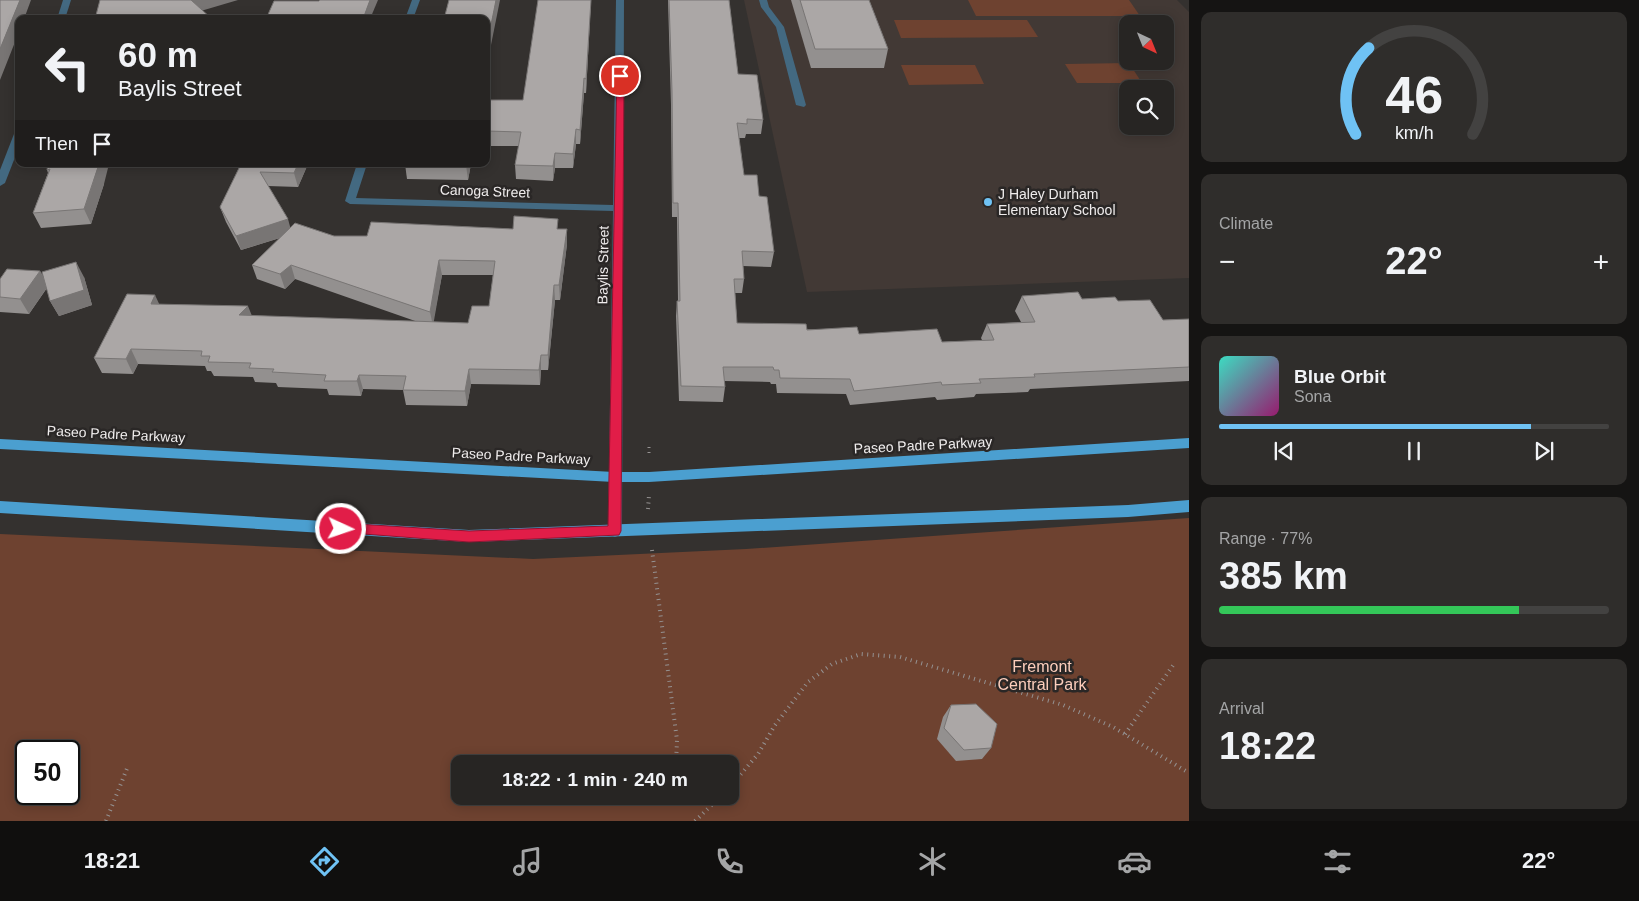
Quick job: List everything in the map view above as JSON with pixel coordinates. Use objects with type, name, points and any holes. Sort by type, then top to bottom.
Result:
[{"type":"main road","name":"Paseo Padre Parkway","points":[[0,444],[614,477],[649,477],[1189,444]]},
{"type":"main road","points":[[0,507],[469,536],[1128,511],[1189,506]]},
{"type":"street","points":[[61,15],[67,0]]},
{"type":"street","points":[[410,15],[416,0]]},
{"type":"street","name":"Baylis Street","points":[[615,531],[614,477],[619,208],[620,0]]},
{"type":"street","points":[[762,0],[780,27],[801,105]]},
{"type":"street","points":[[0,183],[15,144]]},
{"type":"street","name":"Canoga Street","points":[[361,167],[350,201],[619,208]]},
{"type":"path","points":[[649,447],[648,530],[677,740],[676,755]]},
{"type":"path","points":[[739,776],[758,754],[775,725],[808,682],[832,664],[861,654],[900,656],[1063,705],[1125,734],[1189,773]]},
{"type":"path","points":[[1125,734],[1174,664]]},
{"type":"path","points":[[106,821],[128,766]]},
{"type":"path","points":[[695,821],[712,805]]},
{"type":"shaded area","name":"J Haley Durham Elementary School","points":[[744,0],[1177,0],[1189,12],[1189,278],[807,292]]},
{"type":"green space","points":[[968,0],[1129,0],[1139,15],[1119,16],[976,16]]},
{"type":"green space","points":[[894,20],[1027,20],[1038,37],[901,38]]},
{"type":"green space","points":[[1119,63],[1119,70],[1134,70],[1140,80],[1119,80],[1119,83],[1077,83],[1065,64]]},
{"type":"green space","points":[[901,65],[975,65],[984,84],[909,85]]},
{"type":"green space","name":"Fremont Central Park","points":[[1189,518],[1189,821],[0,821],[0,534],[533,559],[746,549]]},
{"type":"building","points":[[0,0],[20,0],[0,49]]},
{"type":"building","points":[[100,0],[191,0],[208,15],[96,15]]},
{"type":"building","points":[[370,0],[364,15],[268,15],[274,1]]},
{"type":"building","points":[[449,0],[496,0],[490,30],[490,15],[445,15]]},
{"type":"building","points":[[538,0],[591,0],[586,79],[584,78],[580,130],[576,129],[573,154],[555,153],[553,166],[515,165],[521,132],[490,131],[490,100],[523,100]]},
{"type":"building","points":[[669,0],[729,0],[738,74],[757,75],[763,120],[747,119],[747,124],[737,123],[744,175],[757,175],[759,196],[767,197],[774,252],[742,251],[744,279],[734,279],[737,323],[806,324],[807,330],[857,327],[859,334],[937,329],[942,342],[994,340],[987,324],[1035,322],[1022,296],[1078,292],[1082,299],[1115,297],[1118,301],[1150,300],[1163,320],[1189,319],[1189,367],[1034,374],[1035,377],[979,379],[981,383],[942,385],[941,382],[854,391],[850,379],[780,378],[779,370],[774,370],[773,367],[723,367],[725,387],[681,386],[677,301],[680,301],[678,203],[673,203]]},
{"type":"building","points":[[800,0],[869,0],[888,49],[815,49]]},
{"type":"building","points":[[48,167],[98,167],[84,209],[33,213],[50,169],[47,170]]},
{"type":"building","points":[[240,167],[297,167],[294,173],[260,172],[288,219],[236,236],[220,207]]},
{"type":"building","points":[[514,216],[558,219],[557,229],[567,229],[559,285],[554,285],[548,355],[541,355],[539,370],[469,369],[465,391],[403,390],[406,376],[359,375],[357,381],[324,381],[326,375],[272,372],[274,369],[249,368],[251,363],[208,362],[210,356],[201,356],[202,351],[131,349],[126,359],[94,358],[127,294],[155,295],[151,304],[248,306],[239,315],[468,323],[472,306],[489,306],[495,261],[439,260],[430,312],[291,265],[280,274],[252,265],[295,223],[334,236],[367,236],[371,222],[513,229]]},
{"type":"building","points":[[76,262],[84,290],[50,301],[42,272]]},
{"type":"building","points":[[7,269],[40,271],[20,299],[0,297],[0,279]]},
{"type":"building","points":[[976,704],[997,724],[991,748],[964,750],[944,728],[951,705]]},
{"type":"place","name":"J Haley Durham Elementary School","points":[[988,202]]},
{"type":"route","points":[[341,529],[469,536],[615,531],[614,477],[620,76]]}]
